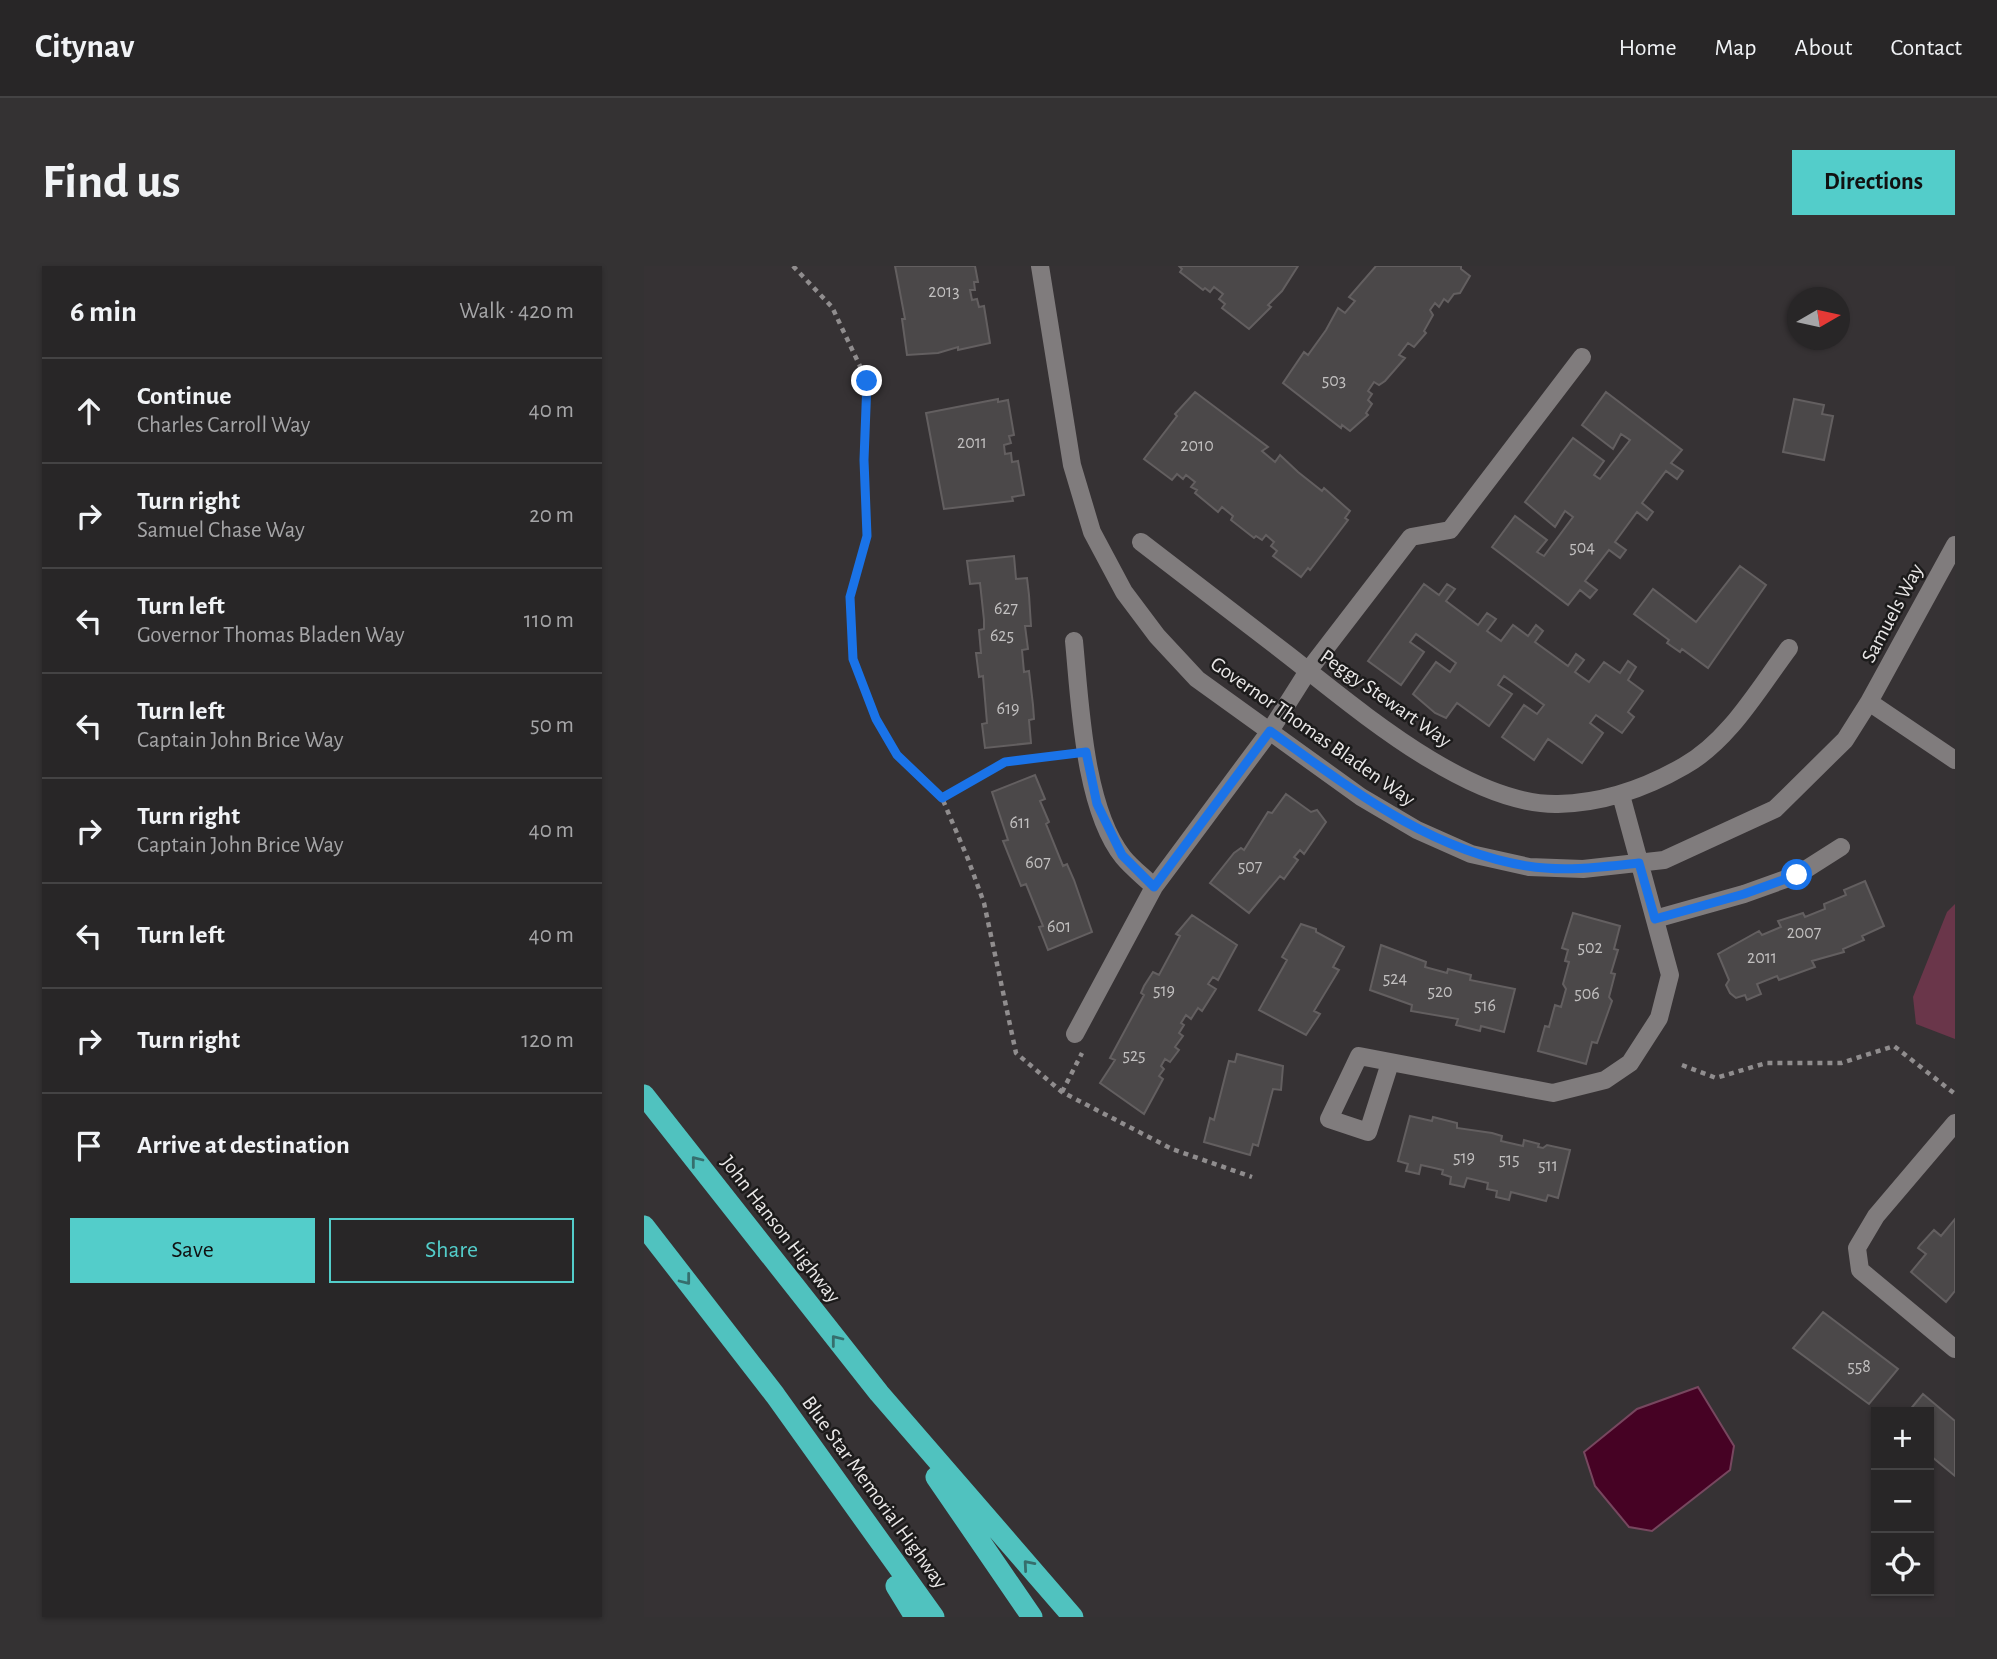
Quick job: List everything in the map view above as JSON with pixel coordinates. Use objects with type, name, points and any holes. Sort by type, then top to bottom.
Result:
[{"type":"highway","name":"John Hanson Highway","points":[[644,1095],[879,1393]]},
{"type":"highway","points":[[644,1226],[775,1395],[915,1617]]},
{"type":"highway","points":[[879,1393],[1032,1617]]},
{"type":"highway","points":[[879,1393],[1073,1617]]},
{"type":"highway","name":"Blue Star Memorial Highway","points":[[775,1395],[934,1617]]},
{"type":"street","name":"Governor Thomas Bladen Way","points":[[1040,266],[1072,465],[1092,532],[1124,592],[1157,636],[1197,679],[1373,803],[1417,830],[1471,854],[1529,867],[1583,869],[1664,860],[1775,809],[1845,740],[1870,702]]},
{"type":"street","points":[[1075,1034],[1154,887],[1270,731],[1308,671],[1411,537],[1450,530],[1581,357]]},
{"type":"street","name":"Peggy Stewart Way","points":[[1141,542],[1382,727],[1456,774],[1495,793],[1557,804],[1621,795],[1686,765],[1726,731],[1789,648]]},
{"type":"street","name":"Samuels Way","points":[[1870,702],[1955,545]]},
{"type":"street","points":[[1074,641],[1086,752],[1097,804],[1122,855],[1154,887]]},
{"type":"street","points":[[1870,702],[1955,760]]},
{"type":"street","points":[[1390,1063],[1553,1093],[1605,1080],[1630,1063],[1660,1018],[1670,975],[1621,795]]},
{"type":"street","points":[[1655,919],[1744,894],[1797,875],[1841,847]]},
{"type":"street","points":[[1955,1123],[1876,1216],[1857,1248],[1860,1270],[1955,1349]]},
{"type":"path","points":[[793,266],[832,307],[867,381],[864,460],[867,536],[850,597],[853,659],[876,719],[897,755],[942,798],[984,903],[1016,1053],[1062,1092],[1172,1149],[1252,1177]]},
{"type":"path","points":[[942,798],[1005,762],[1086,752]]},
{"type":"path","points":[[1062,1092],[1085,1047],[1075,1034]]},
{"type":"path","points":[[1682,1065],[1716,1078],[1766,1063],[1841,1063],[1894,1046],[1955,1094]]},
{"type":"shaded area","points":[[1955,904],[1955,1039],[1916,1024],[1913,997],[1947,912]]},
{"type":"shaded area","points":[[1698,1387],[1734,1446],[1730,1470],[1652,1531],[1629,1527],[1595,1486],[1584,1452],[1637,1409]]},
{"type":"building","points":[[895,266],[975,266],[978,282],[974,282],[975,290],[970,290],[972,300],[977,299],[979,307],[984,306],[990,343],[958,350],[958,347],[938,353],[907,355],[902,319],[905,319]]},
{"type":"building","points":[[1179,266],[1298,266],[1282,291],[1268,305],[1271,307],[1249,329],[1222,308],[1225,304],[1219,299],[1223,294],[1214,287],[1210,292],[1205,288],[1203,290],[1180,272],[1182,269]]},
{"type":"building","points":[[1376,266],[1461,266],[1470,276],[1460,293],[1454,294],[1448,302],[1444,299],[1439,307],[1435,303],[1430,310],[1433,315],[1424,331],[1426,333],[1414,347],[1408,343],[1399,355],[1405,358],[1385,381],[1379,385],[1374,382],[1368,391],[1372,394],[1368,400],[1372,404],[1366,413],[1368,415],[1350,431],[1342,425],[1341,428],[1283,383],[1304,352],[1308,355],[1338,308],[1345,313],[1355,301],[1349,297]]},
{"type":"building","points":[[1195,392],[1268,447],[1262,451],[1275,462],[1280,455],[1350,511],[1345,518],[1348,520],[1310,570],[1308,568],[1301,577],[1273,556],[1277,551],[1271,546],[1274,542],[1266,535],[1262,540],[1256,536],[1254,538],[1231,520],[1233,516],[1222,507],[1218,512],[1195,493],[1197,490],[1191,487],[1195,482],[1186,475],[1183,479],[1177,474],[1172,480],[1144,459],[1177,416],[1175,414]]},
{"type":"building","points":[[1606,392],[1682,450],[1671,463],[1683,471],[1677,479],[1666,471],[1642,503],[1653,512],[1647,520],[1637,512],[1615,542],[1626,550],[1620,558],[1609,550],[1585,581],[1597,590],[1590,598],[1580,590],[1568,605],[1492,547],[1515,516],[1547,540],[1537,552],[1544,556],[1573,517],[1565,511],[1555,527],[1525,502],[1573,438],[1604,461],[1594,475],[1600,479],[1630,440],[1621,434],[1613,449],[1582,425]]},
{"type":"building","points":[[998,399],[998,402],[1008,400],[1014,435],[1009,436],[1011,443],[1004,445],[1005,454],[1011,453],[1012,462],[1018,461],[1024,495],[1012,497],[1013,501],[944,509],[926,413]]},
{"type":"building","points":[[1794,399],[1824,405],[1822,414],[1833,416],[1824,460],[1783,452]]},
{"type":"building","points":[[1014,556],[1016,579],[1027,578],[1029,595],[1031,626],[1025,626],[1028,649],[1022,650],[1024,672],[1029,671],[1033,705],[1034,719],[1029,720],[1031,743],[985,748],[982,724],[987,723],[983,676],[979,677],[976,653],[981,653],[979,630],[984,629],[984,620],[980,583],[970,584],[967,561]]},
{"type":"building","points":[[1740,566],[1766,585],[1708,668],[1682,649],[1680,652],[1667,643],[1669,640],[1634,614],[1653,589],[1696,622]]},
{"type":"building","points":[[1424,584],[1439,595],[1447,584],[1455,589],[1446,601],[1478,625],[1487,613],[1496,619],[1487,631],[1501,641],[1513,625],[1528,636],[1536,625],[1543,631],[1535,642],[1568,666],[1576,654],[1584,660],[1575,672],[1589,682],[1604,662],[1620,673],[1628,661],[1636,667],[1628,680],[1643,691],[1628,712],[1634,717],[1622,733],[1596,715],[1590,723],[1603,733],[1582,763],[1548,739],[1534,760],[1502,737],[1524,705],[1537,714],[1544,705],[1504,676],[1498,685],[1512,694],[1489,726],[1457,703],[1446,718],[1435,713],[1413,694],[1436,662],[1450,672],[1456,663],[1416,634],[1410,642],[1424,652],[1401,685],[1368,661]]},
{"type":"building","points":[[1035,775],[1045,799],[1040,801],[1049,822],[1046,824],[1063,866],[1067,864],[1074,880],[1092,932],[1048,950],[1039,927],[1043,926],[1026,884],[1021,886],[1003,841],[1008,840],[992,792]]},
{"type":"building","points":[[1286,794],[1311,812],[1317,810],[1326,822],[1304,854],[1300,850],[1294,857],[1298,860],[1284,879],[1280,876],[1249,913],[1210,883],[1234,853],[1241,848],[1244,850],[1268,812],[1272,813]]},
{"type":"building","points":[[1865,881],[1884,926],[1862,936],[1864,940],[1843,949],[1844,952],[1812,961],[1815,967],[1779,980],[1777,976],[1757,984],[1761,994],[1747,1000],[1745,995],[1736,998],[1730,993],[1726,985],[1729,980],[1718,954],[1759,931],[1762,935],[1781,927],[1778,921],[1803,913],[1805,917],[1825,909],[1824,904],[1846,895],[1844,890]]},
{"type":"building","points":[[1573,913],[1620,926],[1614,949],[1618,950],[1611,973],[1615,974],[1609,997],[1612,1001],[1597,1043],[1592,1042],[1586,1064],[1538,1051],[1545,1026],[1549,1027],[1555,1005],[1561,1007],[1566,989],[1563,984],[1569,962],[1565,961],[1568,950],[1562,948]]},
{"type":"building","points":[[1192,915],[1237,945],[1218,980],[1213,977],[1208,984],[1216,989],[1202,1011],[1198,1008],[1191,1019],[1186,1015],[1181,1023],[1184,1025],[1179,1033],[1183,1036],[1175,1047],[1179,1050],[1170,1062],[1165,1059],[1161,1066],[1164,1069],[1159,1076],[1163,1079],[1144,1114],[1100,1083],[1115,1060],[1110,1058],[1144,995],[1141,993],[1144,986],[1153,972],[1159,975],[1180,936],[1176,934]]},
{"type":"building","points":[[1301,924],[1316,929],[1316,932],[1344,947],[1333,967],[1339,970],[1314,1011],[1320,1014],[1306,1035],[1259,1010],[1287,960],[1282,957]]},
{"type":"building","points":[[1381,945],[1426,962],[1425,967],[1447,973],[1448,969],[1471,975],[1470,980],[1515,989],[1504,1032],[1481,1026],[1480,1031],[1456,1025],[1458,1019],[1411,1011],[1412,1005],[1370,990]]},
{"type":"building","points":[[1237,1054],[1283,1066],[1281,1090],[1273,1089],[1258,1146],[1253,1144],[1250,1155],[1204,1142],[1210,1118],[1214,1120],[1229,1061],[1235,1062]]},
{"type":"building","points":[[1410,1116],[1432,1121],[1433,1117],[1457,1123],[1457,1128],[1492,1133],[1502,1136],[1501,1141],[1523,1146],[1524,1140],[1539,1144],[1538,1147],[1547,1145],[1570,1150],[1558,1198],[1548,1195],[1546,1201],[1511,1192],[1509,1200],[1496,1197],[1497,1191],[1487,1189],[1488,1183],[1467,1178],[1464,1187],[1450,1184],[1451,1177],[1442,1174],[1443,1170],[1421,1165],[1419,1174],[1406,1171],[1408,1164],[1398,1161]]},
{"type":"building","points":[[1955,1219],[1955,1291],[1946,1302],[1911,1272],[1926,1254],[1918,1248],[1920,1245],[1934,1230],[1941,1236]]},
{"type":"building","points":[[1823,1312],[1898,1369],[1869,1404],[1793,1348]]},
{"type":"building","points":[[1923,1394],[1955,1421],[1955,1476],[1934,1459],[1934,1407],[1912,1407]]},
{"type":"route","points":[[867,381],[864,460],[867,536],[850,597],[853,659],[876,719],[897,755],[942,798],[1005,762],[1086,752],[1097,804],[1122,855],[1154,887],[1270,731],[1362,797],[1417,830],[1471,854],[1529,867],[1583,869],[1639,863],[1655,919],[1744,894],[1797,875]]}]
